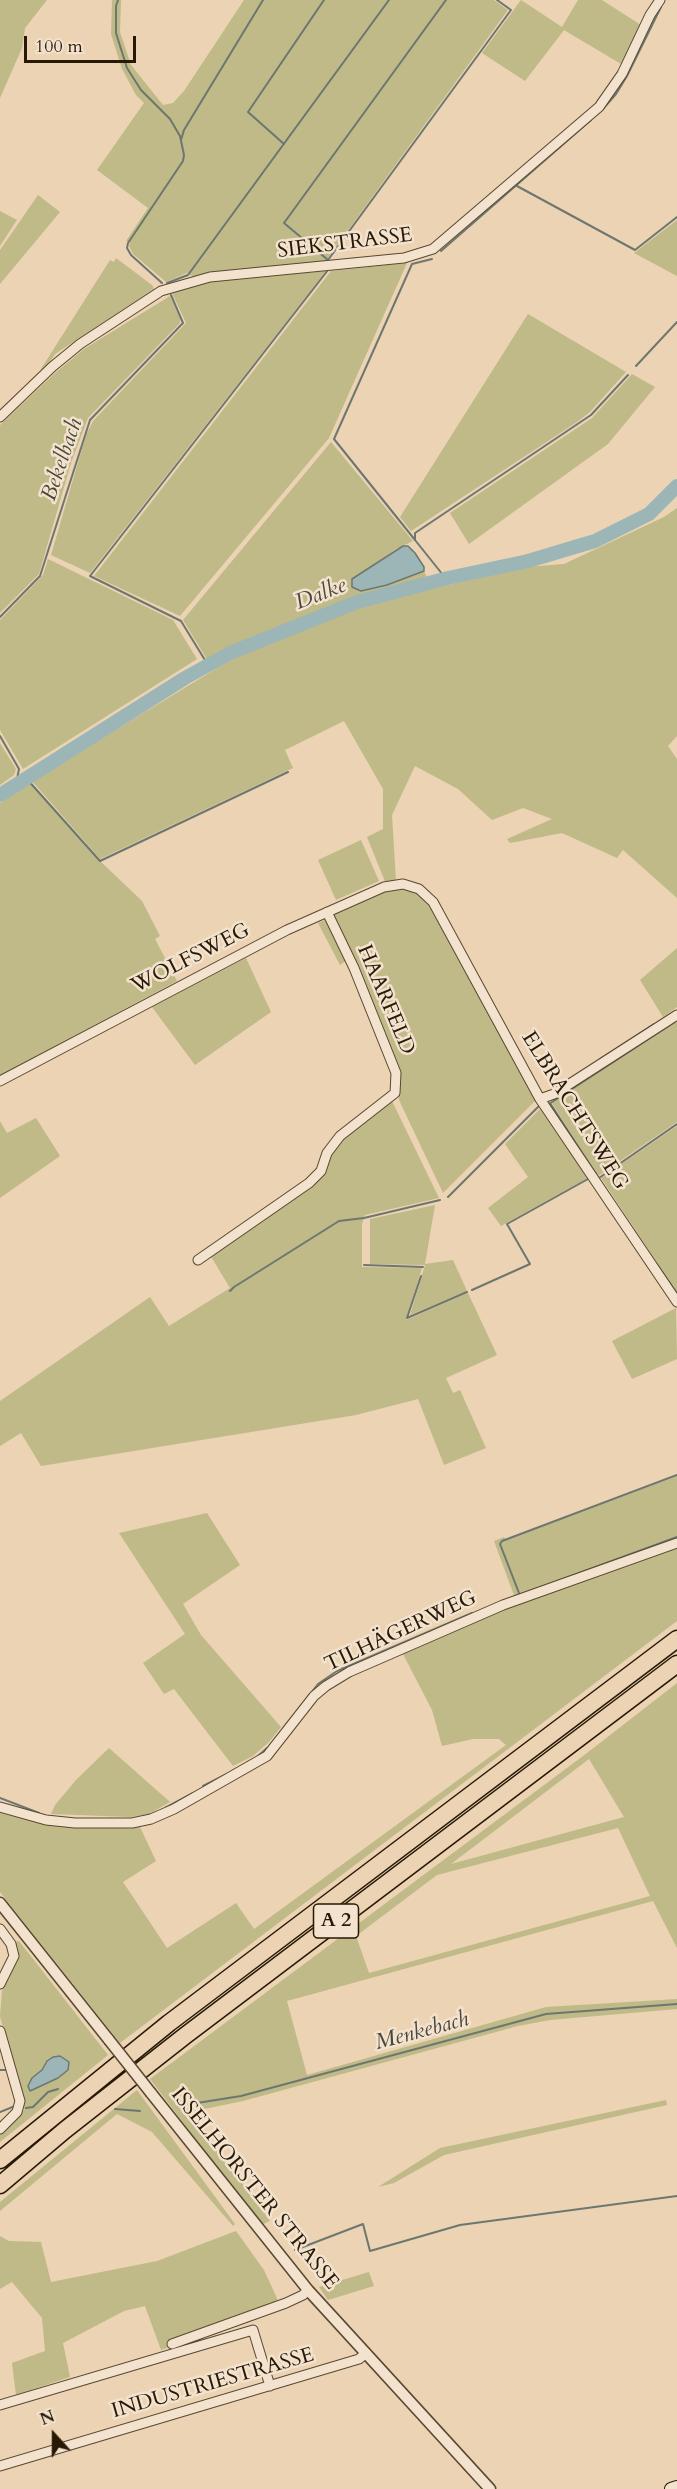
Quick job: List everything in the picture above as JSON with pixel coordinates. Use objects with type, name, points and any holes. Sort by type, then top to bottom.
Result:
[{"type":"highway","name":"A 2","points":[[0,2160],[169,2023],[677,1639]]},
{"type":"highway","name":"A 2","points":[[0,2185],[65,2130],[186,2035],[677,1664]]},
{"type":"main road","points":[[671,2489],[677,2487]]},
{"type":"street","name":"SIEKSTRASSE","points":[[0,417],[52,367],[80,344],[161,291],[210,277],[404,258],[433,249],[599,107],[622,74],[650,15],[660,0]]},
{"type":"street","name":"WOLFSWEG","points":[[0,1081],[286,930],[384,887],[404,884]]},
{"type":"street","name":"ELBRACHTSWEG","points":[[404,884],[426,893],[433,902],[540,1099],[677,1302]]},
{"type":"street","name":"HAARFELD","points":[[198,1260],[309,1183],[321,1171],[333,1144],[395,1093],[396,1073],[354,968],[327,912]]},
{"type":"street","points":[[540,1099],[554,1094],[677,1015]]},
{"type":"street","name":"TILHÄGERWEG","points":[[0,1807],[46,1820],[75,1823],[132,1823],[151,1819],[174,1809],[262,1760],[314,1696],[349,1672],[503,1605],[677,1543]]},
{"type":"street","name":"ISSELHORSTER STRASSE","points":[[0,1903],[308,2290],[490,2489]]},
{"type":"street","points":[[0,1929],[11,1944],[14,1956],[0,1984]]},
{"type":"street","points":[[0,2031],[20,2101],[17,2112],[0,2129]]},
{"type":"street","points":[[172,2344],[286,2302],[303,2295],[308,2290]]},
{"type":"street","points":[[0,2405],[253,2330],[270,2386]]},
{"type":"street","name":"INDUSTRIESTRASSE","points":[[0,2466],[359,2359],[366,2353]]},
{"type":"shaded area","points":[[0,0],[47,0],[25,28],[22,48],[0,98]]},
{"type":"shaded area","points":[[112,0],[121,0],[120,32],[131,65],[163,105],[173,103],[184,91],[244,0],[494,0],[508,10],[325,262],[193,277],[187,273],[166,282],[133,254],[130,243],[126,241],[148,208],[97,170],[144,103],[136,95],[122,69],[111,34]]},
{"type":"shaded area","points":[[521,0],[562,27],[578,0],[602,0],[641,25],[621,64],[564,30],[525,81],[482,53]]},
{"type":"shaded area","points":[[38,195],[60,212],[0,284],[0,250]]},
{"type":"shaded area","points":[[0,211],[17,220],[0,246]]},
{"type":"shaded area","points":[[677,220],[677,276],[634,253]]},
{"type":"shaded area","points":[[116,258],[152,285],[154,289],[55,354],[44,371],[41,369],[110,260],[114,262]]},
{"type":"shaded area","points":[[407,263],[329,438],[180,616],[94,576],[331,271]]},
{"type":"shaded area","points":[[326,271],[90,573],[51,555],[86,435],[93,421],[186,323],[172,293],[210,282]]},
{"type":"shaded area","points":[[170,296],[180,323],[88,418],[71,463],[39,574],[0,613],[0,425],[84,349]]},
{"type":"shaded area","points":[[528,314],[626,372],[590,412],[577,422],[411,531],[400,517]]},
{"type":"shaded area","points":[[632,374],[655,387],[608,444],[469,544],[450,513],[592,418]]},
{"type":"shaded area","points":[[331,442],[413,541],[396,549],[350,582],[412,576],[424,571],[428,580],[356,598],[228,649],[208,661],[183,620]]},
{"type":"shaded area","points":[[677,508],[677,736],[668,746],[677,759],[677,898],[623,850],[617,858],[562,833],[510,843],[507,839],[552,819],[523,808],[492,820],[458,789],[415,766],[392,815],[396,881],[386,884],[367,837],[383,829],[383,789],[344,721],[285,750],[293,768],[100,859],[32,781],[232,659],[358,606],[526,567],[564,564],[664,517]]},
{"type":"shaded area","points":[[48,559],[173,620],[197,659],[23,769],[0,730],[0,620],[43,575]]},
{"type":"shaded area","points":[[0,743],[16,769],[14,775],[0,785]]},
{"type":"shaded area","points":[[30,783],[100,861],[142,901],[160,936],[155,939],[177,981],[0,1075],[0,803]]},
{"type":"shaded area","points":[[361,840],[379,881],[336,900],[318,860]]},
{"type":"shaded area","points":[[403,887],[425,896],[536,1100],[443,1193],[399,1100],[400,1085],[329,914],[386,889]]},
{"type":"shaded area","points":[[327,919],[347,960],[340,965],[318,923]]},
{"type":"shaded area","points":[[677,948],[677,1007],[663,1017],[640,980]]},
{"type":"shaded area","points":[[246,958],[271,1012],[195,1065],[152,1007]]},
{"type":"shaded area","points":[[677,1022],[677,1122],[598,1176],[552,1103]]},
{"type":"shaded area","points":[[392,1101],[439,1198],[365,1215],[362,1224],[362,1267],[422,1268],[406,1320],[468,1293],[497,1355],[446,1378],[453,1393],[460,1390],[486,1448],[444,1465],[418,1399],[356,1415],[41,1466],[21,1433],[0,1446],[0,1401],[150,1297],[169,1326],[230,1288],[210,1255],[323,1173],[335,1145]]},
{"type":"shaded area","points":[[540,1109],[588,1178],[501,1226],[488,1208],[528,1177],[505,1144]]},
{"type":"shaded area","points":[[36,1118],[60,1156],[0,1198],[0,1121],[7,1133]]},
{"type":"shaded area","points":[[677,1126],[677,1293],[601,1178]]},
{"type":"shaded area","points":[[435,1205],[425,1264],[453,1260],[467,1291],[410,1315],[425,1265],[370,1264],[370,1219]]},
{"type":"shaded area","points":[[676,1308],[677,1359],[632,1379],[612,1341]]},
{"type":"shaded area","points":[[677,1476],[677,1540],[515,1598],[494,1541],[504,1537],[506,1540]]},
{"type":"shaded area","points":[[207,1513],[240,1565],[183,1604],[201,1635],[281,1727],[253,1756],[233,1766],[174,1689],[164,1694],[143,1663],[185,1634],[119,1533]]},
{"type":"shaded area","points":[[677,1547],[677,1621],[120,2043],[0,1892],[0,1810],[107,1827],[140,1827],[156,1861],[123,1882],[167,1948],[236,1903],[254,1929],[506,1745],[499,1739],[473,1739],[442,1746],[432,1710],[403,1654],[518,1604]]},
{"type":"shaded area","points":[[677,1683],[677,1948],[653,1901],[287,2001],[307,2075],[546,2007],[677,1999],[677,2009],[550,2020],[518,2026],[243,2101],[190,2112],[270,2221],[261,2225],[150,2079],[587,1753]],"holes":[[[589,1759],[624,1817],[451,1864]],[[618,1828],[650,1896],[369,1973],[356,1936],[437,1875]]]},
{"type":"shaded area","points":[[109,1748],[170,1802],[149,1814],[130,1817],[51,1814],[55,1805],[76,1780]]},
{"type":"shaded area","points":[[19,1941],[108,2055],[0,2142],[0,2134],[24,2110],[0,2016],[2,1991],[18,1957],[14,1942]]},
{"type":"shaded area","points":[[137,2090],[235,2224],[233,2226],[152,2132],[117,2114],[0,2211],[0,2202]]},
{"type":"shaded area","points":[[666,2100],[667,2105],[444,2155],[394,2183],[378,2187],[440,2148]]},
{"type":"shaded area","points":[[236,2231],[264,2270],[281,2307],[161,2350],[145,2306],[124,2311],[63,2343],[70,2377],[16,2395],[12,2363],[45,2351],[42,2318],[12,2282],[0,2289],[0,2236],[9,2241],[41,2242],[51,2282],[157,2261]]},
{"type":"shaded area","points":[[369,2272],[374,2286],[328,2300],[319,2287]]},
{"type":"water","points":[[403,546],[408,546],[415,553],[424,571],[387,585],[361,591],[352,587],[352,579]]},
{"type":"water","points":[[60,2056],[69,2062],[68,2070],[58,2078],[30,2091],[28,2086],[32,2078],[42,2070],[47,2061]]},
{"type":"waterway","name":"Bekelbach","points":[[118,0],[116,33],[127,68],[141,90],[170,119],[180,136],[184,155],[183,161],[128,243],[127,248],[131,255],[162,283]]},
{"type":"waterway","points":[[181,140],[184,130],[263,0]]},
{"type":"waterway","points":[[284,144],[248,112],[324,0]]},
{"type":"waterway","points":[[167,283],[188,275],[389,0]]},
{"type":"waterway","points":[[446,0],[284,223],[328,260],[511,10],[497,0]]},
{"type":"waterway","points":[[602,110],[616,94],[627,76],[661,7]]},
{"type":"waterway","points":[[441,251],[591,120]]},
{"type":"waterway","points":[[517,186],[635,250],[677,217]]},
{"type":"waterway","points":[[415,540],[334,439],[412,264],[432,259]]},
{"type":"waterway","points":[[208,665],[181,621],[90,576],[328,270]]},
{"type":"waterway","name":"Bekelbach","points":[[0,617],[40,576],[90,420],[183,323],[171,295]]},
{"type":"waterway","points":[[636,366],[677,322]]},
{"type":"waterway","points":[[443,579],[443,575],[415,540],[415,533],[591,415],[628,375]]},
{"type":"waterway","name":"Dalke","points":[[0,795],[185,678],[230,653],[357,602],[448,578],[528,561],[595,541],[649,514],[677,486]]},
{"type":"waterway","name":"Bekelbach","points":[[0,736],[19,769],[16,784]]},
{"type":"waterway","points":[[26,778],[100,861],[288,772]]},
{"type":"waterway","points":[[549,1104],[675,1022]]},
{"type":"waterway","points":[[600,1059],[654,1024]]},
{"type":"waterway","points":[[550,1103],[596,1174]]},
{"type":"waterway","points":[[448,1197],[538,1107]]},
{"type":"waterway","points":[[599,1178],[677,1124]]},
{"type":"waterway","points":[[472,1290],[530,1264],[507,1224],[588,1179]]},
{"type":"waterway","points":[[230,1291],[339,1221],[364,1218],[440,1200]]},
{"type":"waterway","points":[[656,1263],[676,1292]]},
{"type":"waterway","points":[[364,1265],[423,1267]]},
{"type":"waterway","points":[[421,1276],[407,1318],[467,1292]]},
{"type":"waterway","points":[[519,1593],[500,1544],[502,1541],[677,1475]]},
{"type":"waterway","points":[[514,1597],[677,1537]]},
{"type":"waterway","points":[[284,1727],[318,1684],[337,1671],[472,1613]]},
{"type":"waterway","points":[[258,1756],[267,1748]]},
{"type":"waterway","points":[[203,1786],[227,1774]]},
{"type":"waterway","points":[[165,1808],[193,1793]]},
{"type":"waterway","points":[[0,1798],[39,1813]]},
{"type":"waterway","name":"Menkebach","points":[[178,2106],[241,2096],[546,2014],[677,2004]]},
{"type":"waterway","points":[[0,2070],[8,2070]]},
{"type":"waterway","name":"Menkebach","points":[[26,2108],[33,2107],[48,2092],[58,2089]]},
{"type":"waterway","name":"Menkebach","points":[[0,2112],[15,2106]]},
{"type":"waterway","name":"Menkebach","points":[[115,2109],[140,2111]]},
{"type":"waterway","points":[[295,2250],[363,2224],[370,2251],[460,2225],[677,2196]]}]
